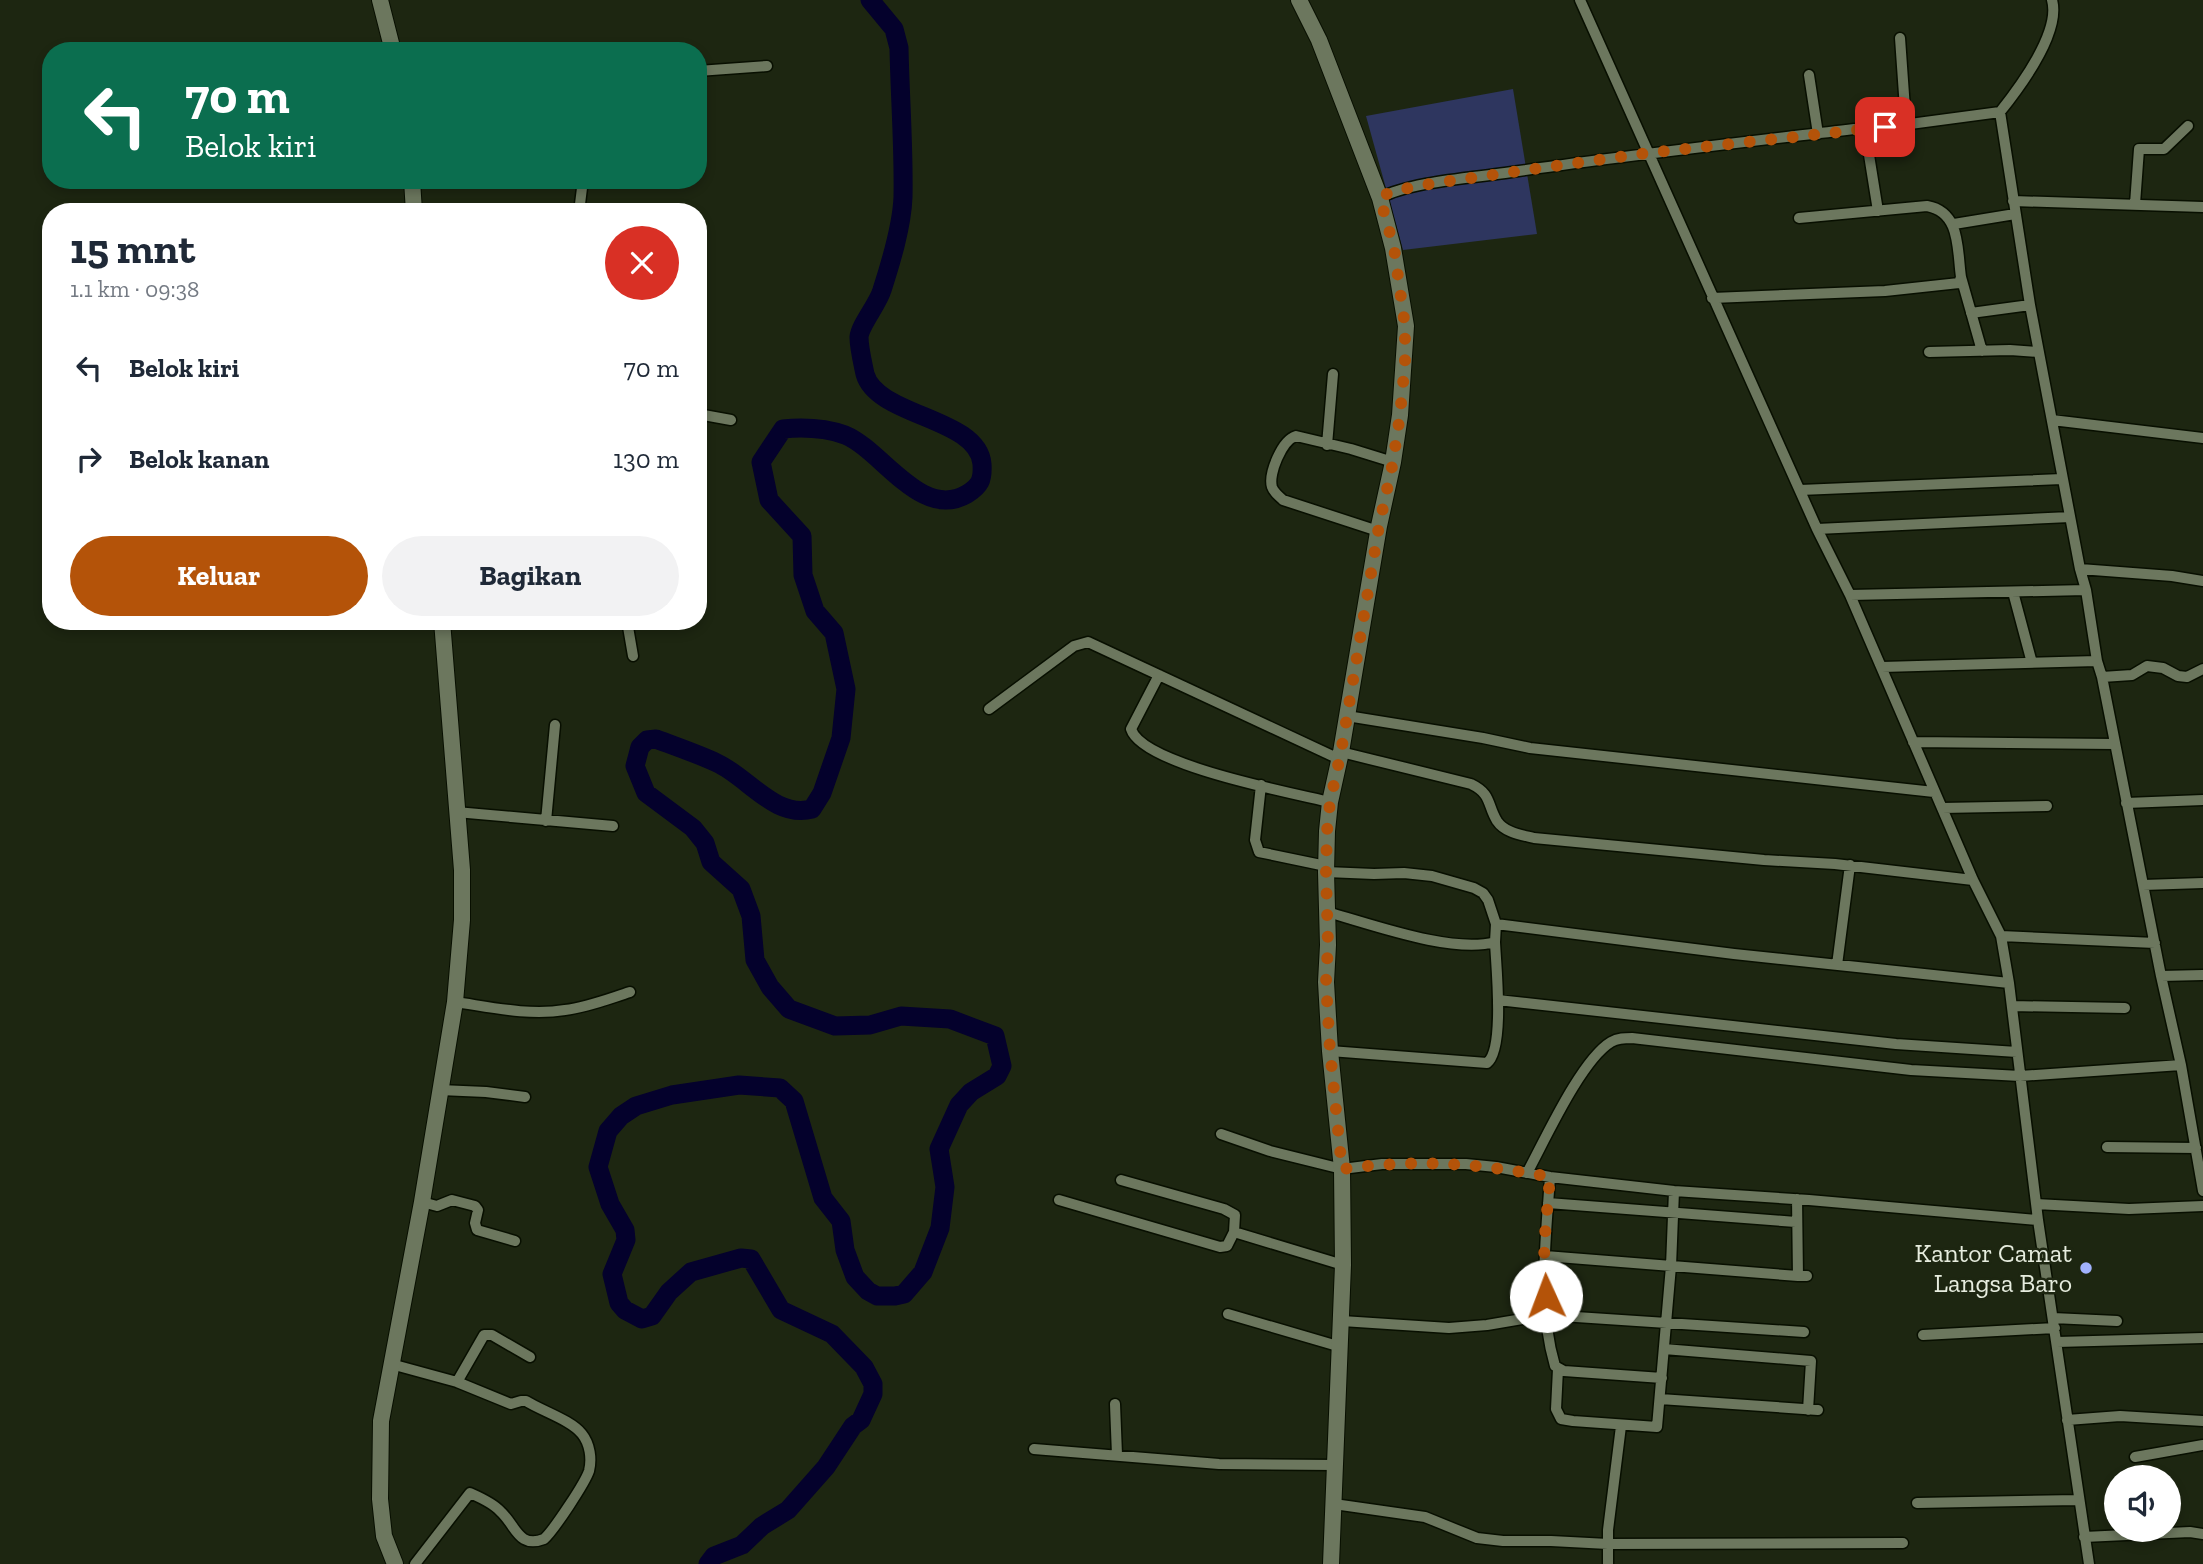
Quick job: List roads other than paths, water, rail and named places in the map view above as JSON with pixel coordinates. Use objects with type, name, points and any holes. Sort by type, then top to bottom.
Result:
[{"type":"street","points":[[380,0],[391,42]]},
{"type":"street","points":[[1298,0],[1319,40],[1380,198],[1394,248],[1405,326],[1401,402],[1393,462],[1378,531],[1330,802],[1326,869],[1326,982],[1342,1169],[1343,1265],[1331,1564]]},
{"type":"street","points":[[1580,0],[1817,529],[1850,595],[1973,880],[2001,936],[2038,1220],[2089,1564]]},
{"type":"street","points":[[2052,0],[2054,7],[2051,28],[2038,55],[2000,111],[2038,352],[2161,976],[2198,1129],[2196,1148],[2203,1191]]},
{"type":"street","points":[[1900,38],[1906,123]]},
{"type":"street","points":[[707,70],[768,66]]},
{"type":"street","points":[[1809,75],[1818,134]]},
{"type":"street","points":[[1380,198],[1392,191],[1435,183],[1648,153],[1864,130],[2000,111]]},
{"type":"street","points":[[2135,204],[2138,149],[2164,149],[2188,126]]},
{"type":"street","points":[[1864,130],[1878,211]]},
{"type":"street","points":[[2013,201],[2203,207]]},
{"type":"street","points":[[1799,218],[1933,207],[1943,212],[1954,224],[1961,277],[1982,351]]},
{"type":"street","points":[[1954,224],[2015,214]]},
{"type":"street","points":[[1713,298],[1885,291],[1954,285],[1959,283],[1961,277]]},
{"type":"street","points":[[1971,313],[2030,305]]},
{"type":"street","points":[[1928,352],[2038,352]]},
{"type":"street","points":[[1327,444],[1332,374]]},
{"type":"street","points":[[707,415],[731,419]]},
{"type":"street","points":[[2052,420],[2203,438]]},
{"type":"street","points":[[1378,531],[1283,500],[1276,495],[1271,484],[1273,473],[1289,438],[1296,436],[1393,462]]},
{"type":"street","points":[[1800,489],[2062,479]]},
{"type":"street","points":[[1817,529],[2070,517]]},
{"type":"street","points":[[2080,569],[2203,581]]},
{"type":"street","points":[[1850,595],[2086,590]]},
{"type":"street","points":[[2012,592],[2032,663]]},
{"type":"street","points":[[395,1564],[384,1536],[380,1499],[381,1421],[422,1202],[455,1002],[462,920],[462,870],[443,630]]},
{"type":"street","points":[[629,630],[633,656]]},
{"type":"street","points":[[989,709],[1081,643],[1093,644],[1340,755],[1478,787],[1488,799],[1497,821],[1506,829],[1534,838],[1764,860],[1850,865],[1973,880]]},
{"type":"street","points":[[1882,667],[2097,661]]},
{"type":"street","points":[[2102,677],[2132,675],[2147,666],[2163,668],[2178,676],[2187,677],[2203,669]]},
{"type":"street","points":[[1159,675],[1131,729],[1135,738],[1196,769],[1330,802]]},
{"type":"street","points":[[1347,716],[1530,748],[1934,792]]},
{"type":"street","points":[[546,821],[555,725]]},
{"type":"street","points":[[1913,742],[2115,744]]},
{"type":"street","points":[[1261,785],[1255,840],[1259,852],[1326,869],[1432,876],[1466,886],[1483,893],[1496,924],[1496,1047],[1493,1058],[1487,1063],[1330,1051]]},
{"type":"street","points":[[2126,803],[2203,800]]},
{"type":"street","points":[[1942,808],[2047,806]]},
{"type":"street","points":[[456,812],[613,825]]},
{"type":"street","points":[[1836,965],[1850,865]]},
{"type":"street","points":[[2143,885],[2203,883]]},
{"type":"street","points":[[1327,912],[1437,941],[1483,946],[1495,942]]},
{"type":"street","points":[[1496,924],[1734,954],[2009,983]]},
{"type":"street","points":[[2001,936],[2155,943]]},
{"type":"street","points":[[2161,976],[2203,975]]},
{"type":"street","points":[[455,1002],[517,1011],[554,1011],[592,1005],[630,992]]},
{"type":"street","points":[[1498,1000],[1896,1044],[2017,1052]]},
{"type":"street","points":[[2012,1006],[2124,1007]]},
{"type":"street","points":[[1527,1173],[1590,1062],[1609,1043],[1617,1039],[1632,1038],[1911,1070],[2020,1076],[2181,1065]]},
{"type":"street","points":[[440,1090],[486,1091],[525,1097]]},
{"type":"street","points":[[1221,1134],[1270,1151],[1342,1169],[1382,1164],[1433,1163],[1496,1167],[1550,1177],[1674,1191],[2038,1220]]},
{"type":"street","points":[[2107,1147],[2196,1148]]},
{"type":"street","points":[[1550,1177],[1545,1256],[1546,1315],[1548,1337],[1558,1369],[1556,1409],[1561,1419],[1622,1426],[1657,1427],[1675,1213],[1674,1191]]},
{"type":"street","points":[[1059,1200],[1220,1247],[1227,1246],[1234,1232],[1235,1215],[1224,1209],[1121,1180]]},
{"type":"street","points":[[1545,1256],[1803,1276],[1796,1222],[1797,1199]]},
{"type":"street","points":[[422,1202],[437,1206],[452,1200],[475,1206],[478,1210],[475,1223],[477,1230],[515,1241]]},
{"type":"street","points":[[1548,1203],[1796,1222]]},
{"type":"street","points":[[2036,1204],[2129,1209],[2203,1206]]},
{"type":"street","points":[[1234,1232],[1343,1265]]},
{"type":"street","points":[[1228,1314],[1340,1347]]},
{"type":"street","points":[[1342,1321],[1449,1328],[1546,1315],[1804,1332]]},
{"type":"street","points":[[1923,1335],[2054,1323],[2117,1321]]},
{"type":"street","points":[[457,1382],[484,1335],[492,1335],[530,1357]]},
{"type":"street","points":[[2057,1342],[2203,1338]]},
{"type":"street","points":[[1660,1399],[1813,1410],[1811,1360],[1664,1349]]},
{"type":"street","points":[[391,1364],[457,1382],[510,1404],[526,1401],[575,1427],[582,1433],[589,1450],[589,1469],[544,1539],[532,1542],[523,1539],[499,1510],[470,1493],[415,1564]]},
{"type":"street","points":[[1558,1369],[1662,1378]]},
{"type":"street","points":[[1115,1404],[1117,1455]]},
{"type":"street","points":[[2067,1420],[2120,1416],[2203,1420]]},
{"type":"street","points":[[1608,1564],[1608,1530],[1622,1426]]},
{"type":"street","points":[[2135,1457],[2203,1446]]},
{"type":"street","points":[[1034,1448],[1219,1464],[1335,1465]]},
{"type":"street","points":[[1917,1503],[2078,1500]]},
{"type":"street","points":[[1334,1504],[1426,1517],[1477,1538],[1503,1541],[1608,1544],[1903,1543]]},
{"type":"street","points":[[2084,1537],[2190,1532],[2203,1534]]},
{"type":"waterway","points":[[708,1564],[714,1556],[742,1545],[762,1526],[788,1510],[826,1467],[853,1426],[861,1420],[873,1394],[873,1384],[864,1367],[832,1334],[781,1310],[751,1259],[741,1258],[691,1272],[669,1292],[652,1316],[642,1319],[625,1310],[619,1303],[612,1274],[626,1240],[625,1230],[610,1204],[598,1167],[608,1131],[621,1116],[636,1106],[672,1095],[739,1085],[780,1088],[794,1101],[823,1198],[841,1221],[845,1250],[855,1277],[877,1296],[895,1296],[904,1294],[923,1272],[940,1228],[945,1187],[939,1149],[959,1105],[971,1092],[997,1076],[1002,1066],[995,1036],[950,1019],[901,1016],[870,1025],[835,1026],[789,1009],[770,987],[755,960],[751,916],[741,889],[711,862],[705,843],[693,828],[646,793],[635,766],[640,747],[647,740],[656,739],[717,763],[774,803],[786,808],[812,809],[822,793],[841,738],[846,689],[834,633],[815,611],[803,575],[802,536],[769,500],[761,462],[783,429],[814,429],[845,435],[859,443],[918,491],[934,498],[950,500],[967,494],[978,485],[981,478],[982,464],[976,448],[964,436],[888,400],[873,388],[865,374],[859,337],[880,296],[898,232],[903,197],[899,48],[894,29],[870,0]]},
{"type":"place","name":"Kantor Camat Langsa Baro","points":[[2086,1268]]}]
